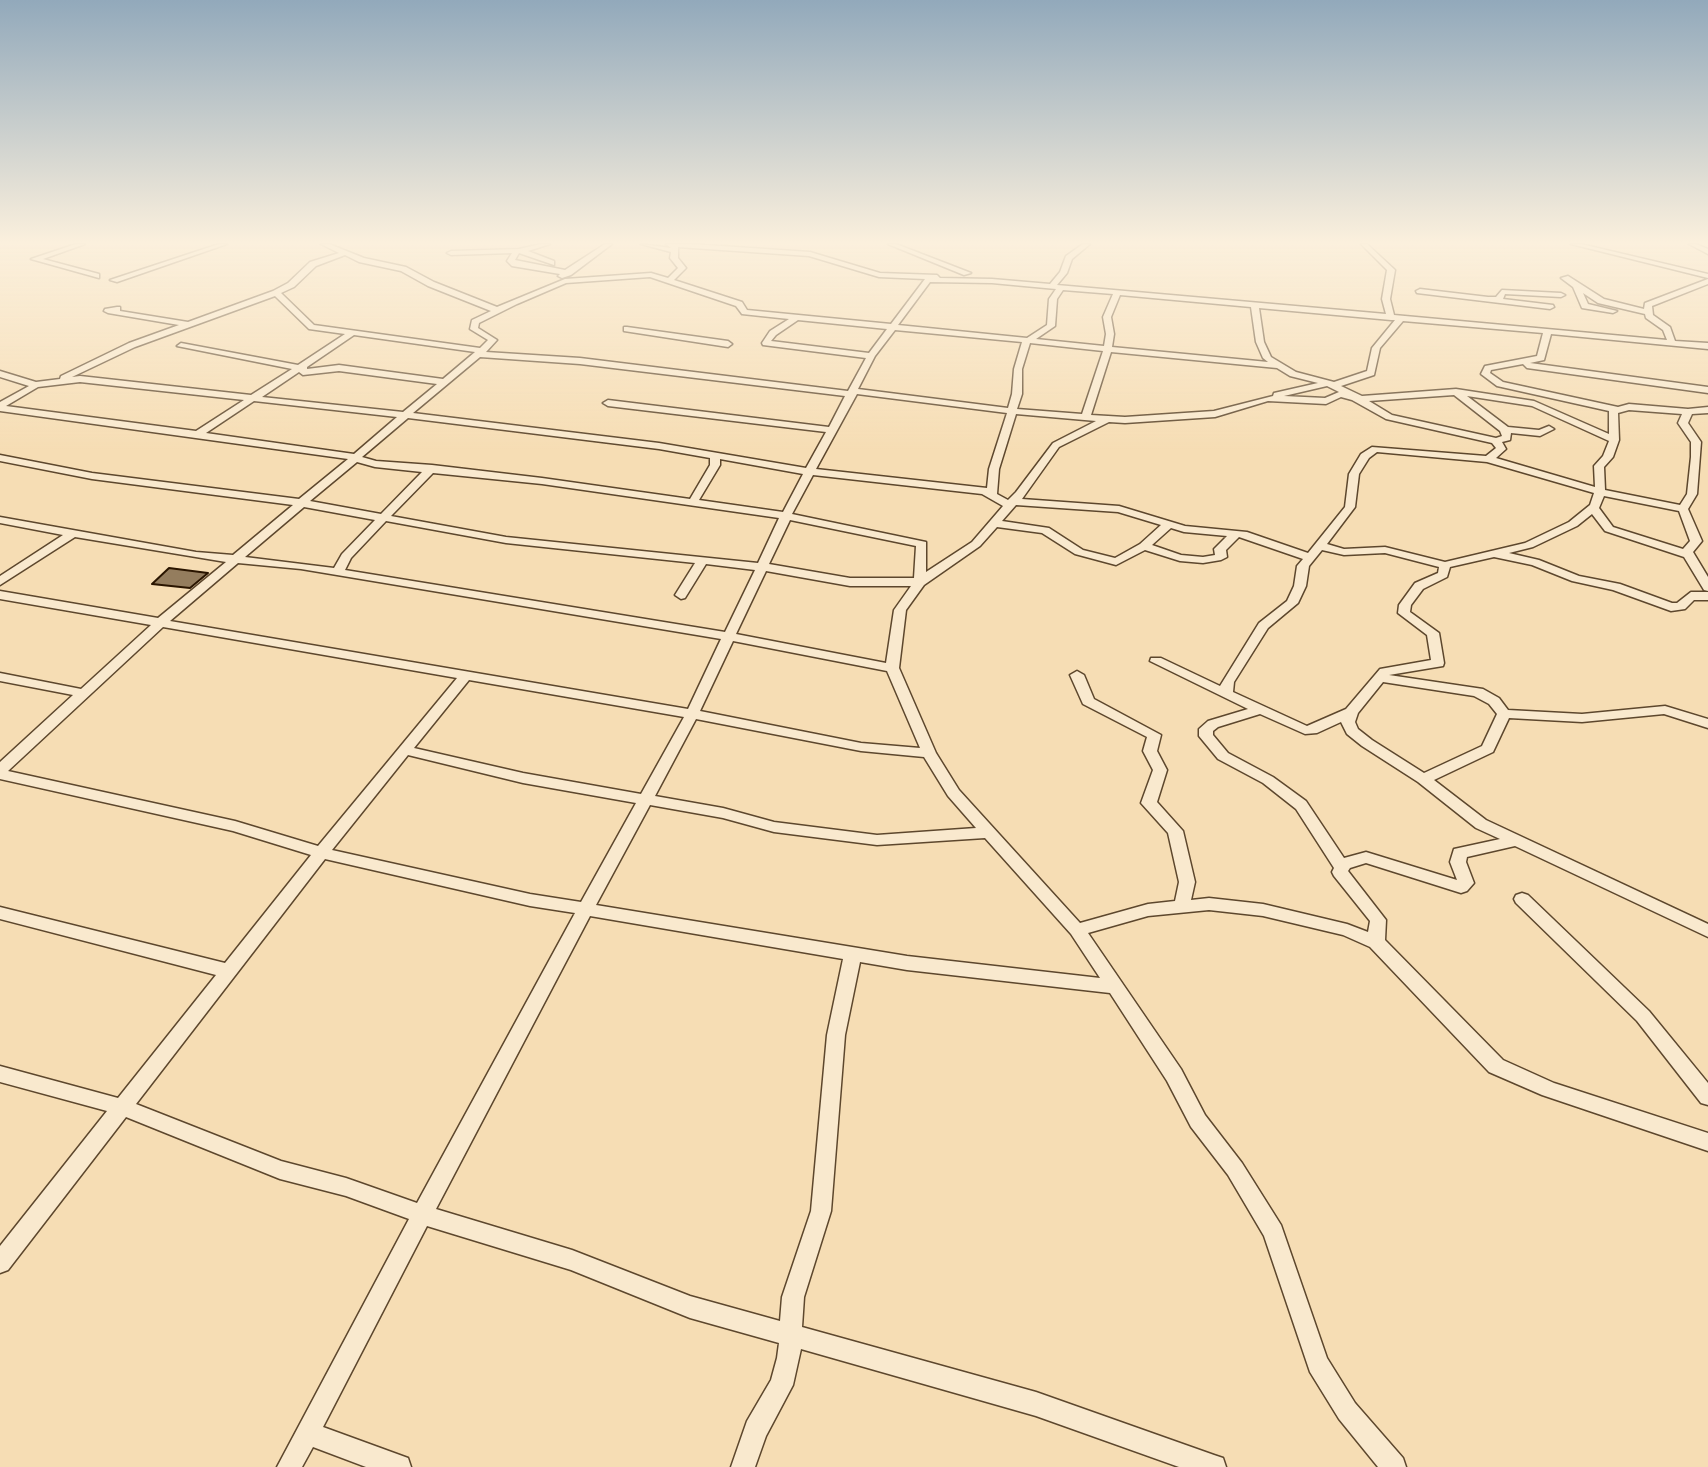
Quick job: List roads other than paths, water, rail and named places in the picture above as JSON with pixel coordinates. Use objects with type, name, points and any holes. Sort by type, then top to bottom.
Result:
[{"type":"street","points":[[117,312],[187,324]]},
{"type":"street","points":[[0,407],[36,385],[62,379],[132,345],[220,312]]},
{"type":"street","points":[[297,312],[312,327],[481,352],[1107,419],[1215,414],[1295,389],[1333,385],[1371,373],[1376,348],[1396,318]]},
{"type":"street","points":[[472,312],[477,320]]},
{"type":"street","points":[[0,772],[161,622],[481,352],[493,340],[474,329],[477,320],[492,312]]},
{"type":"street","points":[[753,312],[1279,366]]},
{"type":"street","points":[[289,1467],[511,1046],[588,910],[692,714],[786,516],[871,356],[903,312]]},
{"type":"street","points":[[992,493],[994,469],[1017,394],[1018,369],[1026,342],[1051,326],[1052,312]]},
{"type":"street","points":[[1086,416],[1107,350],[1109,312]]},
{"type":"street","points":[[1256,312],[1260,342],[1267,358],[1293,374],[1333,385],[1389,417],[1496,441],[1507,438],[1505,430]]},
{"type":"street","points":[[1325,312],[1396,318],[1483,318],[1547,332],[1708,346]]},
{"type":"street","points":[[1393,312],[1396,318]]},
{"type":"street","points":[[1481,312],[1483,318]]},
{"type":"street","points":[[1635,312],[1648,314]]},
{"type":"street","points":[[1642,312],[1670,332],[1672,343]]},
{"type":"street","points":[[794,319],[773,333],[766,343],[871,356]]},
{"type":"street","points":[[627,329],[728,344]]},
{"type":"street","points":[[1547,332],[1543,356],[1487,369],[1485,374],[1500,384],[1619,410]]},
{"type":"street","points":[[195,436],[351,334]]},
{"type":"street","points":[[181,346],[303,368]]},
{"type":"street","points":[[1519,364],[1708,390]]},
{"type":"street","points":[[291,375],[332,368],[443,382]]},
{"type":"street","points":[[0,374],[36,385]]},
{"type":"street","points":[[62,379],[257,398],[659,446],[812,472],[992,493],[1010,503],[1113,508],[1169,524],[1237,533],[1309,557]]},
{"type":"street","points":[[1266,399],[1326,401],[1340,394],[1362,399],[1457,392],[1534,404],[1614,440]]},
{"type":"street","points":[[1457,392],[1505,430],[1540,433],[1549,429]]},
{"type":"street","points":[[608,403],[833,430]]},
{"type":"street","points":[[0,407],[357,458],[375,464],[432,468],[786,516],[922,544],[920,582]]},
{"type":"street","points":[[1318,545],[1351,552],[1385,550],[1445,565],[1529,545],[1573,524],[1593,508],[1600,491],[1599,466],[1610,453],[1614,440],[1612,413],[1629,407],[1688,412],[1708,410]]},
{"type":"street","points":[[1683,509],[1692,494],[1696,457],[1696,442],[1683,423],[1688,412]]},
{"type":"street","points":[[1107,419],[1056,445],[976,544],[920,582],[900,610],[892,668],[929,753],[953,793],[1077,930],[1174,1075],[1198,1121],[1235,1169],[1273,1232],[1318,1364],[1347,1411],[1394,1467]]},
{"type":"street","points":[[1488,459],[1501,449],[1496,441]]},
{"type":"street","points":[[1226,694],[1227,682],[1263,626],[1292,603],[1300,586],[1303,566],[1350,507],[1354,474],[1369,453],[1386,449],[1488,459],[1600,491],[1683,509]]},
{"type":"street","points":[[693,502],[715,465],[715,457]]},
{"type":"street","points":[[0,458],[92,476],[302,503],[506,540],[764,567],[850,582],[920,582]]},
{"type":"street","points":[[337,573],[340,564],[432,468]]},
{"type":"street","points":[[1593,508],[1609,529],[1689,555]]},
{"type":"street","points":[[1683,509],[1696,541],[1688,547],[1689,555],[1708,587]]},
{"type":"street","points":[[0,520],[727,636],[892,668]]},
{"type":"street","points":[[993,523],[1045,530],[1079,552],[1109,561],[1120,561],[1144,546],[1169,524]]},
{"type":"street","points":[[0,581],[75,532]]},
{"type":"street","points":[[1144,546],[1185,559],[1203,560],[1221,557],[1222,547],[1237,533]]},
{"type":"street","points":[[1493,553],[1535,562],[1576,579],[1616,587],[1671,607],[1681,606],[1691,596],[1708,596]]},
{"type":"street","points":[[681,595],[703,560]]},
{"type":"street","points":[[1445,565],[1443,575],[1419,586],[1405,605],[1404,613],[1433,633],[1438,663],[1390,669],[1351,712],[1348,722],[1352,731],[1423,779],[1454,806],[1512,842],[1708,931]]},
{"type":"street","points":[[0,595],[692,714],[861,747],[929,753]]},
{"type":"street","points":[[1156,661],[1259,710],[1312,730],[1351,712]]},
{"type":"street","points":[[1077,675],[1088,701],[1154,735],[1150,751],[1160,770],[1149,803],[1175,831],[1187,882],[1182,905]]},
{"type":"street","points":[[0,1263],[321,853],[465,676]]},
{"type":"street","points":[[0,677],[82,693]]},
{"type":"street","points":[[1380,678],[1478,692],[1494,701],[1504,714],[1582,718],[1665,710],[1708,724]]},
{"type":"street","points":[[1259,710],[1213,724],[1206,729],[1206,736],[1223,756],[1268,780],[1301,805],[1341,867],[1342,875],[1378,920],[1376,942]]},
{"type":"street","points":[[1423,779],[1488,749],[1504,714]]},
{"type":"street","points":[[406,750],[553,784],[774,827],[877,840],[986,833]]},
{"type":"street","points":[[0,772],[235,826],[321,853],[588,910],[971,972],[1115,987]]},
{"type":"street","points":[[1341,867],[1366,857],[1461,887],[1466,883],[1458,862],[1460,853],[1512,842]]},
{"type":"street","points":[[1522,899],[1643,1016],[1708,1097]]},
{"type":"street","points":[[1077,930],[1148,910],[1182,905],[1224,905],[1263,910],[1334,926],[1376,942],[1496,1066],[1549,1089],[1708,1142]]},
{"type":"street","points":[[0,913],[228,971]]},
{"type":"street","points":[[743,1467],[756,1430],[781,1385],[789,1358],[793,1297],[821,1211],[827,1180],[836,1035],[853,954]]},
{"type":"street","points":[[0,1074],[121,1107],[280,1170],[346,1187],[424,1215],[572,1260],[690,1307],[1036,1404],[1214,1467]]},
{"type":"street","points":[[307,1433],[399,1467]]}]
